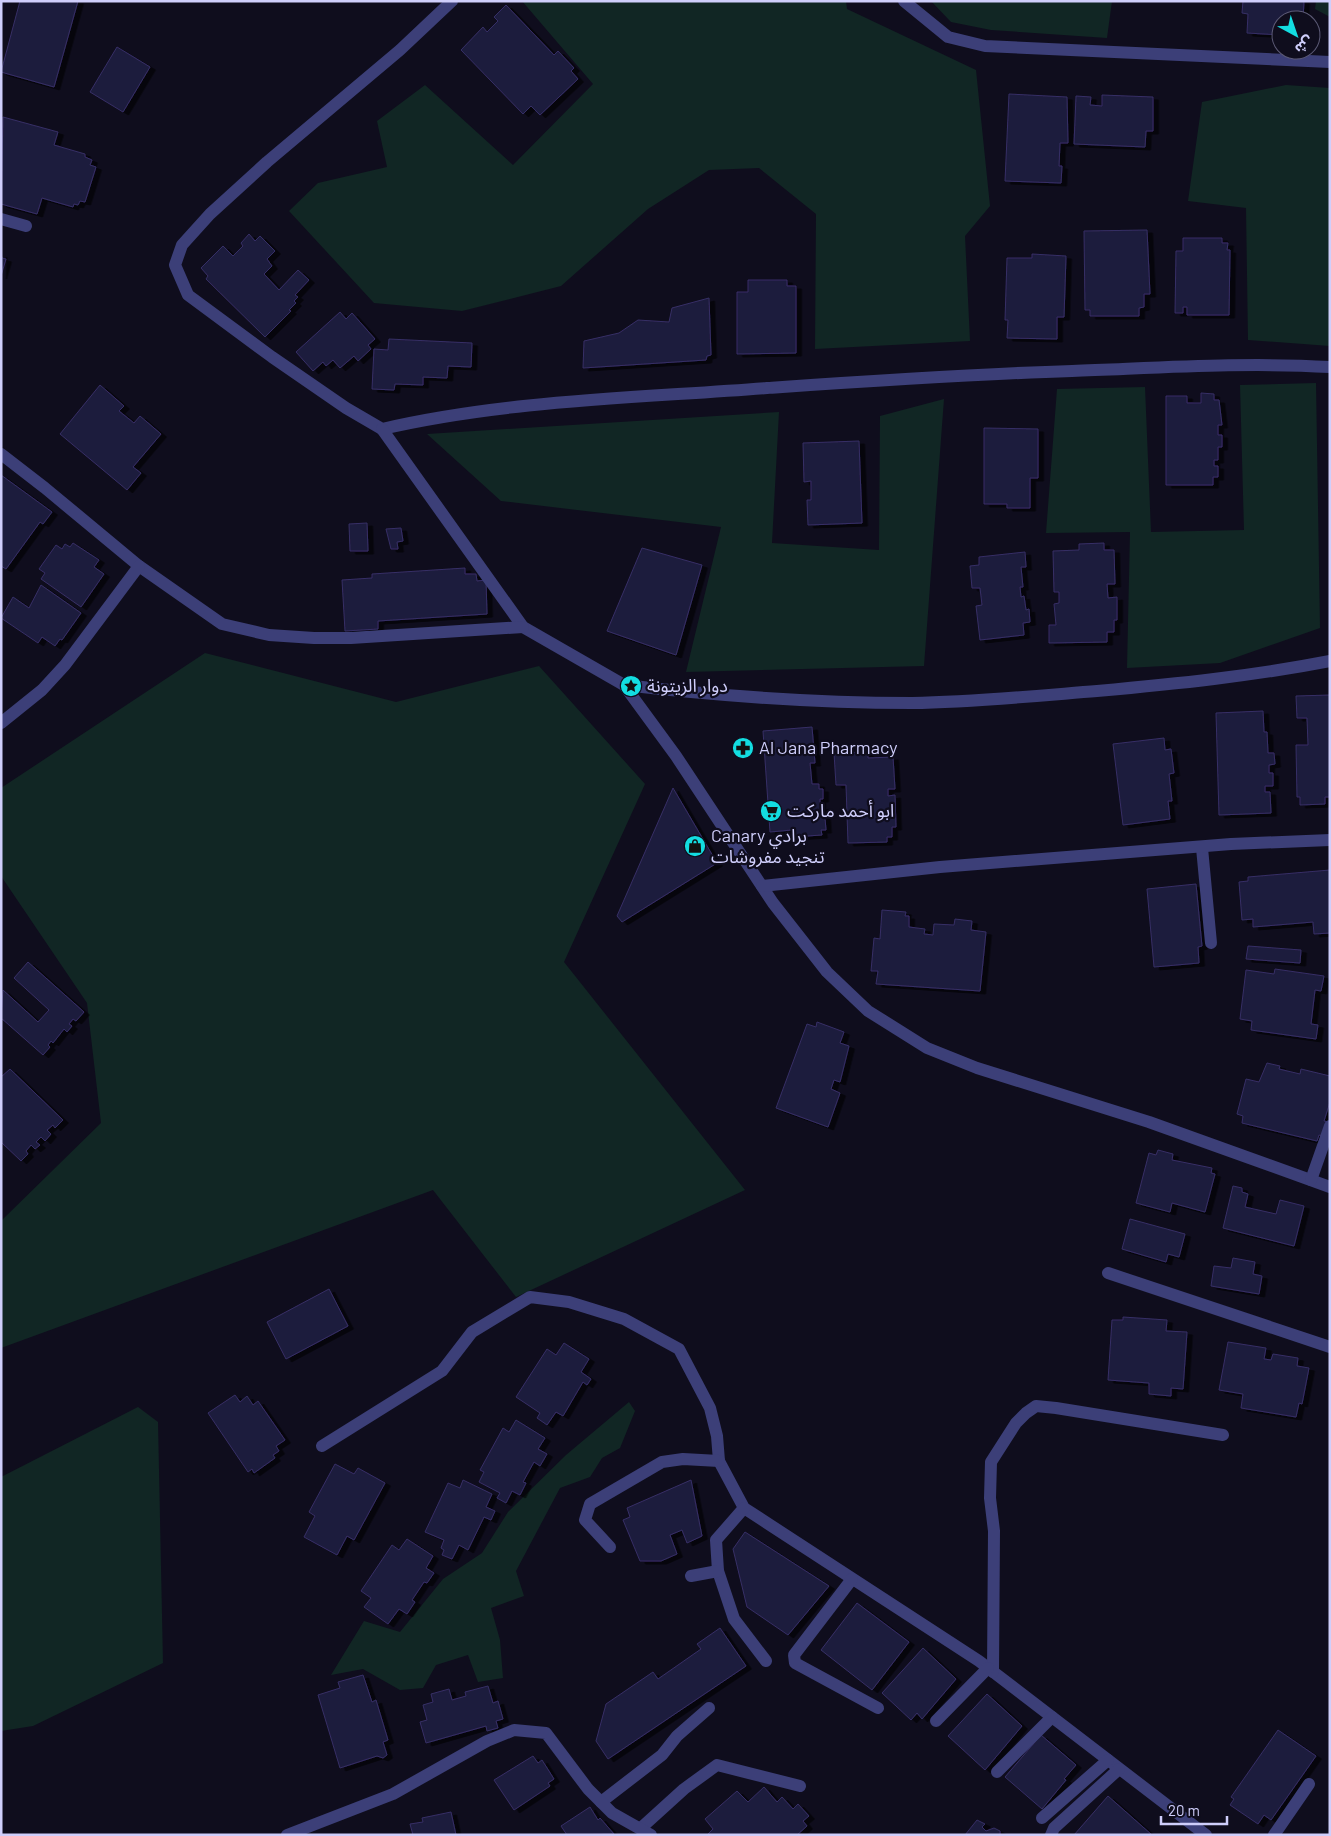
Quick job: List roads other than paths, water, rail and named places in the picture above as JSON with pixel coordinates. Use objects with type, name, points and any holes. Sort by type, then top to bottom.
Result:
[{"type":"street","points":[[452,1],[400,50],[267,162],[210,214],[182,244],[175,265],[188,295],[272,358],[346,408],[382,429],[523,627],[624,685],[689,692],[818,700],[912,703],[988,700],[1226,679],[1330,661]]},
{"type":"street","points":[[904,1],[948,37],[985,46],[1330,62]]},
{"type":"street","points":[[1,219],[26,226]]},
{"type":"street","points":[[382,429],[425,419],[531,406],[940,375],[1199,365],[1292,364],[1330,367]]},
{"type":"street","points":[[1,454],[46,488],[139,566],[222,624],[269,635],[351,638],[523,627]]},
{"type":"street","points":[[1,723],[42,690],[65,665],[139,566]]},
{"type":"street","points":[[624,685],[676,756],[762,886],[828,972],[868,1011],[927,1048],[977,1068],[1149,1122],[1330,1186]]},
{"type":"street","points":[[762,886],[931,868],[1330,840]]},
{"type":"street","points":[[1202,848],[1211,943]]},
{"type":"street","points":[[1311,1180],[1330,1126]]},
{"type":"street","points":[[1108,1273],[1330,1347]]},
{"type":"street","points":[[322,1446],[442,1371],[472,1332],[530,1297],[569,1302],[624,1319],[679,1349],[710,1408],[717,1436],[719,1461],[744,1508],[991,1670],[1206,1835]]},
{"type":"street","points":[[936,1721],[991,1670],[994,1531],[990,1498],[991,1462],[1016,1423],[1026,1413],[1036,1406],[1056,1408],[1223,1435]]},
{"type":"street","points":[[610,1547],[585,1520],[590,1504],[662,1462],[682,1459],[719,1461]]},
{"type":"street","points":[[744,1508],[716,1540],[718,1571],[734,1619],[766,1661]]},
{"type":"street","points":[[691,1576],[718,1571]]},
{"type":"street","points":[[852,1579],[794,1656],[795,1663],[878,1708]]},
{"type":"street","points":[[601,1802],[662,1755],[677,1736],[709,1708]]},
{"type":"street","points":[[997,1772],[1052,1717]]},
{"type":"street","points":[[287,1835],[393,1794],[487,1741],[514,1730],[546,1733],[588,1789],[612,1813],[646,1831],[684,1789],[717,1765],[800,1786]]},
{"type":"street","points":[[1042,1818],[1108,1760]]},
{"type":"street","points":[[1051,1835],[1054,1828],[1120,1769]]},
{"type":"street","points":[[1274,1835],[1309,1784]]},
{"type":"place","name":"دوار الزيتونة","points":[[631,686]]},
{"type":"place","name":"Al Jana Pharmacy","points":[[743,748]]},
{"type":"place","name":"ابو أحمد ماركت","points":[[771,811]]},
{"type":"place","name":"Canary برادي تنجيد مفروشات","points":[[695,846]]}]
